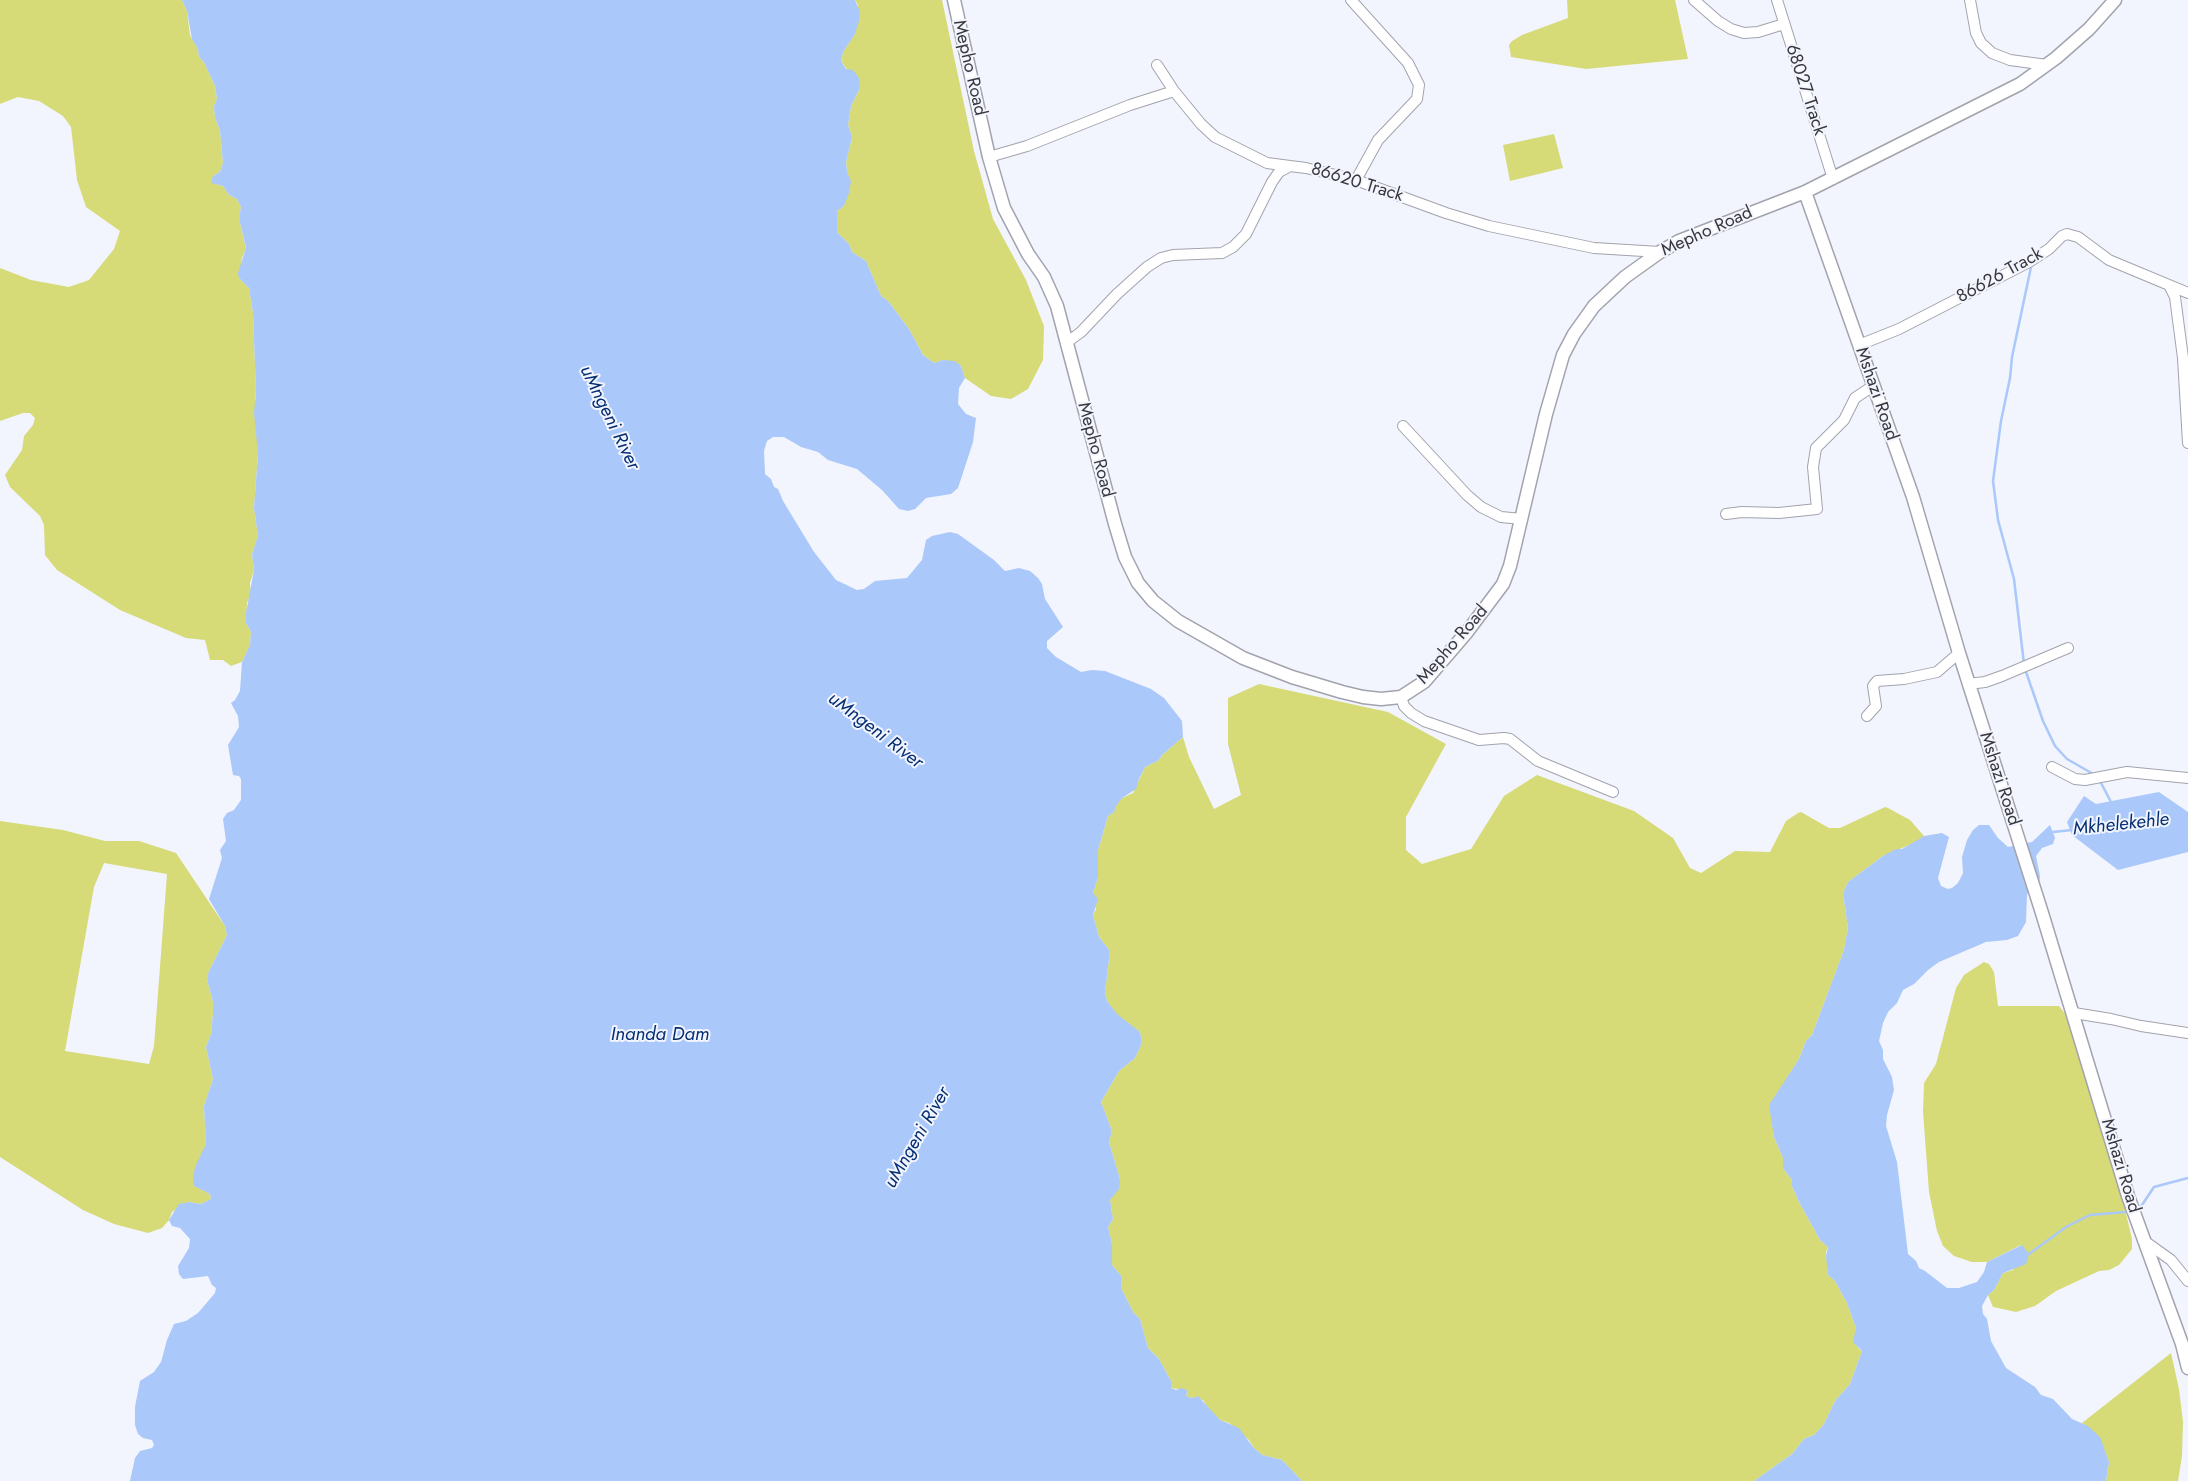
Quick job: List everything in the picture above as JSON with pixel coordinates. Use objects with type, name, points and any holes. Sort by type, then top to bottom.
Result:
[{"type":"street","name":"Mepho Road","points":[[954,0],[989,157],[1004,208],[1028,254],[1044,277],[1057,306],[1125,557],[1138,583],[1153,601],[1178,620],[1243,658],[1363,698],[1381,699],[1401,697],[1424,682],[1496,595],[1510,566],[1546,414],[1563,356],[1574,334],[1594,306],[1625,277],[1660,252],[1697,234],[1806,192],[1834,179],[2020,84],[2047,65],[2089,29],[2115,0]]},
{"type":"street","points":[[1351,0],[1408,63],[1419,85],[1416,99],[1378,140],[1356,180]]},
{"type":"street","points":[[1694,0],[1718,21],[1744,33],[1758,32],[1784,24]]},
{"type":"street","name":"68027 Track","points":[[1777,0],[1834,179]]},
{"type":"street","points":[[1970,0],[1976,33],[1981,43],[1992,53],[2010,60],[2047,65]]},
{"type":"street","points":[[1157,65],[1174,92],[1201,124],[1215,137],[1267,163],[1290,166]]},
{"type":"street","points":[[989,157],[1027,146],[1130,105],[1174,92]]},
{"type":"street","name":"86620 Track","points":[[1066,343],[1081,332],[1117,294],[1147,267],[1161,258],[1173,255],[1222,253],[1233,247],[1246,234],[1276,177],[1290,166],[1356,180],[1446,213],[1490,226],[1594,248],[1660,252]]},
{"type":"street","name":"Mshazi Road","points":[[1806,192],[1913,497],[1968,684],[2074,1013],[2143,1240],[2182,1344],[2188,1368]]},
{"type":"street","name":"86626 Track","points":[[1860,345],[1899,329],[2029,262],[2067,234],[2078,237],[2109,260],[2188,293]]},
{"type":"street","points":[[2170,287],[2176,306],[2188,443]]},
{"type":"street","points":[[1726,514],[1742,512],[1779,513],[1817,509],[1813,467],[1816,448],[1844,420],[1855,398],[1874,386]]},
{"type":"street","points":[[1403,426],[1481,508],[1501,517],[1522,519]]},
{"type":"street","points":[[1968,684],[1985,682],[2002,676],[2068,648]]},
{"type":"street","points":[[1867,716],[1876,706],[1872,686],[1877,680],[1904,678],[1938,672],[1959,653]]},
{"type":"street","points":[[1401,697],[1404,706],[1424,721],[1479,740],[1510,739],[1538,761],[1613,792]]},
{"type":"street","points":[[2052,767],[2075,779],[2085,780],[2127,772],[2188,778]]},
{"type":"street","points":[[2074,1013],[2141,1026],[2188,1032]]},
{"type":"street","points":[[2143,1240],[2171,1260],[2188,1282]]},
{"type":"green space","points":[[0,0],[182,0],[187,11],[190,35],[198,49],[199,57],[204,62],[215,86],[217,99],[214,106],[215,118],[220,130],[223,163],[220,172],[213,176],[215,184],[223,186],[229,195],[237,199],[241,207],[239,218],[246,249],[242,258],[239,278],[249,288],[253,312],[258,454],[254,508],[258,536],[252,554],[254,570],[250,583],[251,593],[247,603],[246,623],[251,632],[250,645],[242,662],[231,666],[223,660],[210,660],[205,640],[186,638],[120,610],[57,570],[45,555],[44,525],[40,516],[10,487],[5,475],[22,450],[24,436],[33,425],[35,418],[30,413],[23,413],[0,421],[0,268],[31,280],[69,287],[89,280],[114,249],[120,231],[86,207],[77,180],[71,127],[63,116],[39,101],[18,97],[0,104]]},
{"type":"green space","points":[[855,0],[942,0],[974,151],[993,219],[1026,280],[1044,326],[1043,360],[1028,389],[1011,399],[991,396],[965,378],[961,366],[943,360],[934,363],[923,355],[909,329],[888,301],[881,296],[866,261],[852,252],[849,244],[837,232],[837,211],[844,206],[850,181],[846,162],[852,137],[848,125],[851,106],[860,88],[841,61],[843,52],[855,34],[858,5]]},
{"type":"green space","points":[[1567,0],[1675,0],[1688,59],[1586,69],[1511,57],[1509,45],[1512,41],[1522,35],[1568,18]]},
{"type":"green space","points":[[1554,134],[1563,168],[1510,181],[1503,145]]},
{"type":"green space","points":[[1259,684],[1388,712],[1446,744],[1406,817],[1406,850],[1422,864],[1471,849],[1504,796],[1537,775],[1634,811],[1673,838],[1690,868],[1701,873],[1735,851],[1770,852],[1786,821],[1801,812],[1829,828],[1840,828],[1885,807],[1910,820],[1924,836],[1914,843],[1883,856],[1848,882],[1843,893],[1848,928],[1844,950],[1812,1035],[1806,1041],[1799,1059],[1770,1105],[1774,1137],[1783,1158],[1783,1168],[1792,1180],[1791,1184],[1799,1202],[1820,1240],[1828,1247],[1826,1252],[1828,1275],[1835,1281],[1847,1303],[1856,1328],[1855,1337],[1858,1348],[1862,1351],[1850,1384],[1835,1401],[1824,1424],[1814,1435],[1804,1439],[1792,1454],[1754,1481],[1302,1481],[1282,1460],[1262,1455],[1253,1447],[1249,1440],[1229,1423],[1220,1420],[1210,1411],[1203,1400],[1186,1396],[1188,1391],[1171,1388],[1171,1381],[1159,1359],[1148,1348],[1140,1319],[1133,1312],[1121,1288],[1122,1277],[1112,1265],[1112,1244],[1108,1227],[1113,1219],[1110,1200],[1120,1179],[1109,1142],[1112,1131],[1101,1102],[1119,1071],[1135,1058],[1142,1043],[1140,1032],[1117,1015],[1107,1001],[1105,992],[1110,951],[1099,937],[1093,915],[1096,909],[1093,893],[1098,877],[1098,850],[1108,816],[1114,812],[1115,806],[1122,798],[1133,793],[1145,767],[1159,760],[1162,755],[1183,737],[1189,757],[1214,809],[1241,795],[1228,744],[1228,698]]},
{"type":"green space","points":[[0,821],[63,830],[105,841],[139,841],[176,853],[225,926],[227,935],[207,979],[213,1002],[213,1014],[211,1034],[206,1047],[213,1079],[204,1106],[206,1144],[195,1186],[210,1194],[211,1199],[201,1204],[189,1202],[172,1212],[169,1220],[162,1228],[148,1233],[114,1224],[83,1210],[0,1157]],"holes":[[[104,863],[167,874],[154,1046],[149,1064],[65,1051],[94,887]]]},
{"type":"green space","points":[[1984,962],[1989,964],[1994,972],[1998,1006],[2059,1006],[2066,1015],[2124,1205],[2132,1239],[2132,1249],[2119,1265],[2109,1270],[2099,1271],[2056,1291],[2035,1306],[2016,1312],[1993,1307],[1988,1295],[1994,1290],[2003,1273],[2013,1270],[2021,1245],[1987,1262],[1972,1262],[1954,1256],[1943,1246],[1937,1231],[1929,1192],[1923,1112],[1924,1083],[1936,1064],[1956,988],[1964,975]]},
{"type":"green space","points":[[2171,1353],[2179,1389],[2183,1422],[2182,1456],[2178,1481],[2106,1481],[2109,1462],[2105,1452],[2082,1423]]},
{"type":"water","name":"Inanda Dam","points":[[182,0],[855,0],[860,12],[859,21],[855,34],[843,52],[841,61],[846,69],[853,70],[859,78],[860,88],[851,106],[848,125],[852,137],[846,162],[847,172],[851,181],[844,206],[837,211],[837,232],[849,244],[852,252],[866,261],[881,296],[888,301],[909,329],[923,355],[934,363],[943,360],[955,361],[961,366],[965,378],[959,388],[958,404],[966,414],[976,418],[973,442],[958,488],[951,494],[926,498],[915,509],[908,511],[899,509],[882,490],[857,469],[828,460],[818,452],[801,447],[784,437],[773,437],[767,441],[764,451],[765,474],[771,479],[774,487],[778,489],[783,501],[814,552],[836,580],[857,590],[864,589],[875,581],[907,578],[922,560],[926,540],[932,536],[950,532],[958,534],[994,560],[1005,571],[1019,568],[1030,571],[1038,578],[1042,584],[1045,599],[1063,627],[1047,641],[1047,648],[1056,657],[1081,672],[1092,670],[1105,671],[1151,689],[1164,698],[1182,721],[1183,737],[1162,755],[1159,760],[1145,767],[1136,789],[1122,798],[1114,812],[1108,816],[1098,850],[1098,877],[1093,893],[1098,899],[1093,915],[1099,937],[1110,951],[1105,992],[1107,1001],[1117,1014],[1140,1032],[1142,1043],[1135,1058],[1119,1071],[1101,1102],[1112,1131],[1109,1142],[1120,1179],[1119,1189],[1110,1200],[1113,1219],[1108,1227],[1112,1244],[1112,1265],[1122,1277],[1121,1288],[1133,1312],[1140,1319],[1148,1348],[1159,1359],[1171,1381],[1171,1388],[1176,1390],[1182,1388],[1188,1391],[1186,1395],[1188,1397],[1198,1396],[1220,1420],[1239,1428],[1253,1447],[1262,1455],[1282,1460],[1302,1481],[130,1481],[135,1458],[140,1451],[152,1448],[154,1445],[152,1440],[143,1438],[138,1434],[135,1425],[135,1407],[140,1381],[154,1372],[161,1362],[174,1324],[186,1321],[198,1313],[215,1293],[216,1288],[212,1285],[208,1276],[183,1279],[179,1274],[178,1266],[189,1248],[190,1239],[180,1228],[172,1226],[169,1220],[179,1204],[189,1202],[201,1204],[211,1199],[210,1194],[194,1186],[193,1179],[195,1167],[206,1144],[204,1106],[213,1079],[206,1047],[211,1034],[213,1014],[213,1002],[207,979],[227,935],[225,926],[209,899],[222,858],[220,850],[226,841],[223,819],[227,813],[234,810],[241,800],[241,779],[239,776],[233,775],[228,745],[239,727],[238,716],[231,703],[240,691],[242,662],[250,645],[251,632],[246,623],[246,613],[254,570],[252,554],[258,536],[254,508],[258,454],[254,413],[256,392],[253,312],[249,288],[239,278],[238,273],[246,248],[239,218],[241,207],[237,199],[229,195],[223,186],[211,183],[213,176],[220,172],[223,163],[220,130],[215,118],[214,106],[217,99],[215,86],[204,62],[199,57],[198,49],[192,39],[187,11]]},
{"type":"water","points":[[2159,792],[2188,812],[2188,852],[2118,870],[2072,835],[2067,822],[2084,796],[2096,804]]},
{"type":"water","points":[[1979,825],[1989,825],[1998,838],[2008,847],[2032,842],[2050,825],[2055,838],[2053,844],[2042,848],[2036,856],[2040,876],[2039,884],[2027,894],[2026,922],[2018,936],[2007,940],[1986,942],[1939,962],[1914,984],[1903,990],[1897,1003],[1888,1012],[1883,1023],[1879,1041],[1883,1050],[1883,1059],[1892,1077],[1894,1090],[1886,1126],[1897,1162],[1908,1254],[1916,1261],[1919,1268],[1947,1288],[1959,1288],[1977,1282],[1984,1272],[1987,1262],[2022,1245],[2029,1254],[2026,1264],[2003,1273],[1994,1290],[1988,1295],[1982,1306],[1983,1314],[1987,1319],[1991,1341],[2006,1368],[2035,1387],[2041,1395],[2053,1399],[2072,1419],[2088,1426],[2100,1437],[2109,1462],[2106,1481],[1754,1481],[1792,1454],[1804,1439],[1814,1435],[1824,1424],[1835,1401],[1850,1384],[1862,1351],[1853,1342],[1856,1328],[1847,1303],[1835,1281],[1828,1275],[1826,1256],[1828,1247],[1820,1240],[1799,1202],[1791,1184],[1792,1180],[1783,1168],[1783,1158],[1774,1137],[1769,1105],[1799,1059],[1806,1041],[1812,1035],[1844,950],[1848,928],[1843,893],[1848,882],[1883,856],[1896,849],[1902,849],[1924,836],[1942,833],[1949,837],[1938,878],[1941,886],[1948,889],[1952,888],[1958,883],[1963,873],[1962,857],[1967,840],[1973,830]]},
{"type":"waterway","points":[[2024,664],[2014,579],[1998,520],[1993,481],[2012,357],[2031,267]]},
{"type":"waterway","points":[[2025,669],[2043,721],[2055,746],[2067,759],[2095,775]]},
{"type":"waterway","points":[[2100,781],[2111,802]]},
{"type":"waterway","name":"Mkhelekehle","points":[[2053,832],[2072,830]]},
{"type":"waterway","points":[[2140,1208],[2154,1187],[2188,1178]]},
{"type":"waterway","points":[[2029,1254],[2066,1227],[2090,1215],[2125,1212]]},
{"type":"water label","name":"uMngeni River","points":[[609,418]]},
{"type":"water label","name":"uMngeni River","points":[[875,731]]},
{"type":"water label","name":"uMngeni River","points":[[918,1138]]}]
